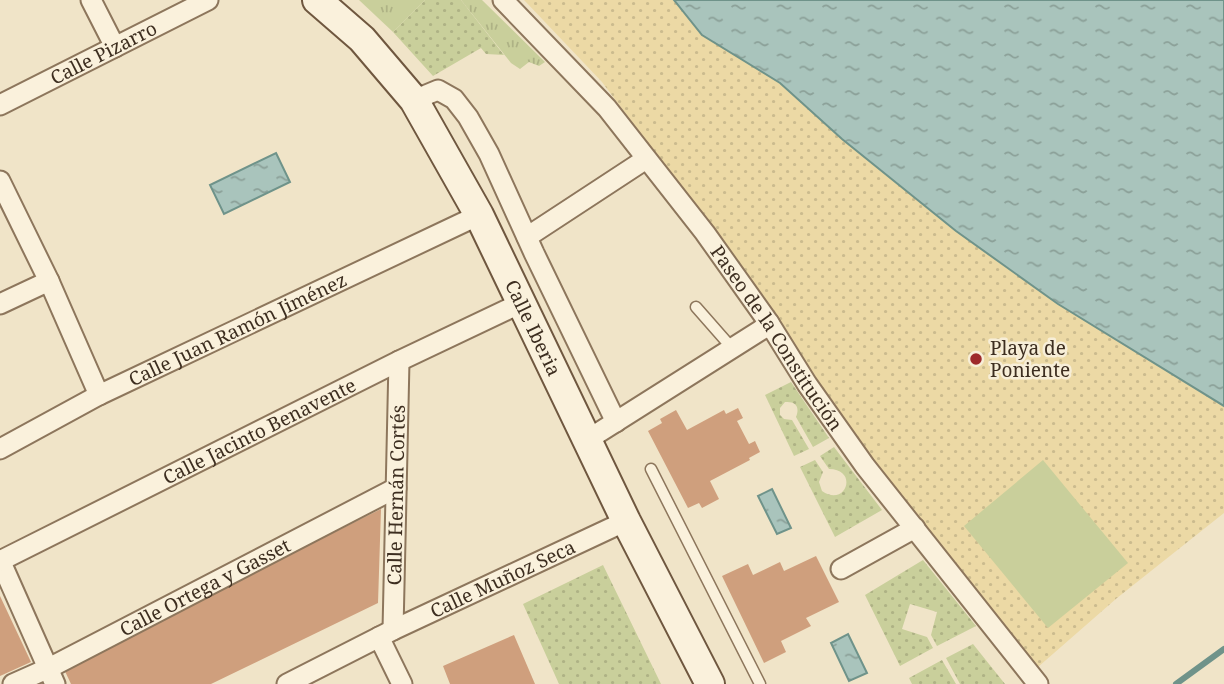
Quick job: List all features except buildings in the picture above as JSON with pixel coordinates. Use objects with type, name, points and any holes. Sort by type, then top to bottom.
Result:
[{"type":"main road","name":"Calle Iberia","points":[[317,0],[362,39],[414,100],[479,215],[626,521],[710,684]]},
{"type":"street","points":[[91,0],[115,47]]},
{"type":"street","name":"Calle Pizarro","points":[[0,105],[208,0]]},
{"type":"street","name":"Paseo de la Constitución","points":[[503,0],[607,108],[705,233],[865,466],[1038,684]]},
{"type":"street","points":[[414,100],[438,90],[454,99],[468,117],[489,154],[616,422]]},
{"type":"street","points":[[527,237],[646,159]]},
{"type":"street","points":[[0,181],[49,281],[99,395]]},
{"type":"street","name":"Calle Juan Ramón Jiménez","points":[[0,449],[99,395],[479,215]]},
{"type":"street","points":[[0,304],[49,281]]},
{"type":"street","name":"Calle Jacinto Benavente","points":[[0,561],[399,361],[521,303]]},
{"type":"street","points":[[587,440],[769,323]]},
{"type":"street","name":"Calle Hernán Cortés","points":[[386,633],[396,488],[399,361]]},
{"type":"street","name":"Calle Ortega y Gasset","points":[[13,684],[52,676],[396,488]]},
{"type":"street","name":"Calle Muñoz Seca","points":[[286,684],[386,633],[626,521]]},
{"type":"street","points":[[841,569],[915,528]]},
{"type":"street","points":[[0,561],[52,676]]},
{"type":"street","points":[[386,633],[402,684]]},
{"type":"lane","points":[[696,307],[732,348]]},
{"type":"lane","points":[[651,469],[760,684]]},
{"type":"green space","points":[[359,0],[425,0],[393,32]]},
{"type":"green space","points":[[425,0],[461,0],[504,55],[486,54],[481,48],[433,76],[393,32]]},
{"type":"green space","points":[[461,0],[482,0],[545,62],[539,66],[529,62],[520,69],[511,63]]},
{"type":"green space","points":[[791,382],[829,438],[813,447],[796,417],[796,405],[785,402],[780,408],[780,415],[784,419],[792,420],[809,449],[794,456],[765,395]]},
{"type":"green space","points":[[834,447],[882,510],[835,537],[800,467],[815,460],[823,472],[819,482],[822,491],[830,495],[843,492],[846,486],[844,475],[829,469],[820,456]]},
{"type":"green space","points":[[1043,460],[1128,563],[1048,628],[964,526]]},
{"type":"green space","points":[[923,560],[976,626],[937,646],[931,635],[937,612],[910,604],[902,629],[927,637],[933,648],[900,666],[865,595]]},
{"type":"green space","points":[[603,565],[661,684],[559,684],[523,604]]},
{"type":"green space","points":[[973,644],[1005,684],[960,684],[946,658]]},
{"type":"green space","points":[[942,660],[956,684],[912,684],[909,678]]},
{"type":"sand","name":"Playa de Poniente","points":[[524,0],[674,0],[702,35],[780,83],[842,139],[956,231],[1058,304],[1224,406],[1224,513],[1117,598],[1038,667],[847,425],[774,312],[602,82]]},
{"type":"water","points":[[674,0],[1224,0],[1224,406],[1058,304],[956,231],[842,139],[780,83],[702,35]]},
{"type":"water","points":[[276,153],[290,182],[224,214],[210,185]]},
{"type":"water","points":[[772,489],[791,528],[777,534],[758,496]]},
{"type":"water","points":[[848,634],[867,673],[849,681],[831,643]]},
{"type":"waterway","points":[[1176,684],[1224,649]]},
{"type":"place","name":"Playa de Poniente","points":[[976,359]]}]
